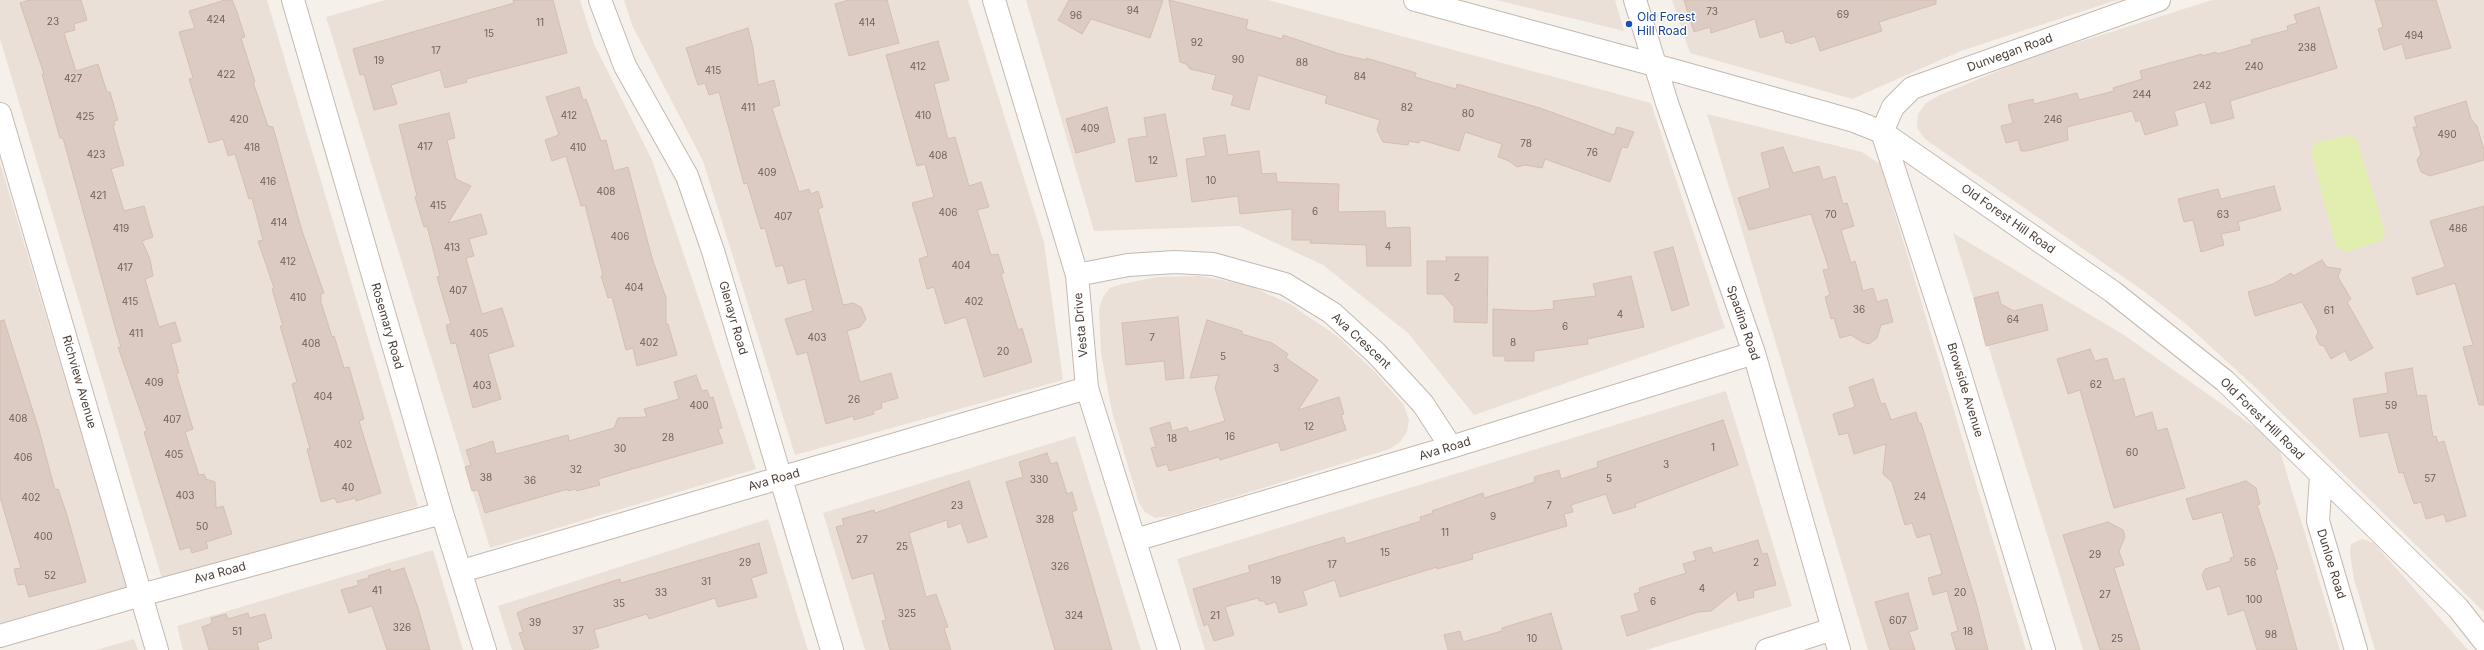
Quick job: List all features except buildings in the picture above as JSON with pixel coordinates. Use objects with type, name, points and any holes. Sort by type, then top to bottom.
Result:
[{"type":"street","name":"Rosemary Road","points":[[293,0],[442,513],[462,571],[485,650]]},
{"type":"street","name":"Glenayr Road","points":[[600,0],[625,66],[687,176],[713,251],[779,478],[832,650]]},
{"type":"street","name":"Vesta Drive","points":[[994,0],[1077,274],[1087,388],[1170,650]]},
{"type":"street","name":"Old Forest Hill Road","points":[[1415,0],[1854,121],[1882,132],[2113,292],[2225,381],[2458,608],[2484,641]]},
{"type":"street","name":"Spadina Road","points":[[1635,0],[1655,66],[1754,353],[1839,650]]},
{"type":"street","name":"Dunvegan Road","points":[[1882,132],[1893,107],[1912,88],[2159,0]]},
{"type":"street","name":"Richview Avenue","points":[[0,114],[157,650]]},
{"type":"street","name":"Browside Avenue","points":[[1882,132],[1953,351],[2044,650]]},
{"type":"street","name":"Ava Crescent","points":[[1077,274],[1128,265],[1175,262],[1213,264],[1285,284],[1332,313],[1376,353],[1423,404],[1451,447]]},
{"type":"street","name":"Ava Road","points":[[1135,540],[1451,447],[1754,353]]},
{"type":"street","name":"Ava Road","points":[[462,571],[1087,388]]},
{"type":"street","name":"Dunloe Road","points":[[2321,476],[2318,520],[2356,650]]},
{"type":"street","name":"Ava Road","points":[[0,636],[141,595],[442,513]]},
{"type":"street","points":[[1767,650],[1833,629]]},
{"type":"shaded area","points":[[0,0],[267,0],[418,506],[163,582],[0,39]]},
{"type":"shaded area","points":[[385,0],[580,0],[594,44],[652,160],[756,469],[490,548],[326,17]]},
{"type":"shaded area","points":[[624,0],[968,0],[1044,242],[1063,380],[795,455],[703,161],[632,25]]},
{"type":"shaded area","points":[[1026,0],[1268,0],[1651,103],[1725,328],[1474,415],[1408,333],[1323,265],[1239,226],[1094,231]]},
{"type":"shaded area","points":[[1496,0],[1615,0],[1624,31]]},
{"type":"shaded area","points":[[1672,0],[2117,0],[1961,51],[1852,99],[1690,53]]},
{"type":"shaded area","points":[[2212,0],[2484,0],[2484,612],[2258,390],[2186,324],[2145,292],[1925,139],[1917,128],[1918,114],[1926,103],[1940,95],[2032,57]]},
{"type":"shaded area","points":[[1707,114],[1862,152],[1880,164],[2026,650],[1868,650]]},
{"type":"shaded area","points":[[0,163],[128,589],[0,627]]},
{"type":"shaded area","points":[[1953,233],[2124,335],[2260,431],[2280,451],[2340,650],[2083,650]]},
{"type":"shaded area","points":[[1200,276],[1248,285],[1290,304],[1337,336],[1375,372],[1404,405],[1409,420],[1407,432],[1400,442],[1390,449],[1172,516],[1155,518],[1145,512],[1139,503],[1112,412],[1101,353],[1099,309],[1103,297],[1110,288],[1122,284],[1157,277]]},
{"type":"shaded area","points":[[1726,391],[1792,606],[1646,650],[1205,650],[1177,559]]},
{"type":"shaded area","points":[[1075,436],[1141,650],[865,650],[823,513]]},
{"type":"shaded area","points":[[768,519],[808,650],[512,650],[498,606]]},
{"type":"shaded area","points":[[2362,539],[2374,543],[2468,650],[2375,650],[2354,579],[2350,553],[2351,544]]},
{"type":"shaded area","points":[[433,550],[463,650],[183,650],[177,626]]},
{"type":"shaded area","points":[[134,639],[138,650],[96,650]]},
{"type":"green space","points":[[2348,135],[2357,140],[2385,232],[2381,241],[2346,252],[2336,247],[2311,153],[2315,143]]},
{"type":"place","name":"Old Forest Hill Road","points":[[1629,24]]}]
